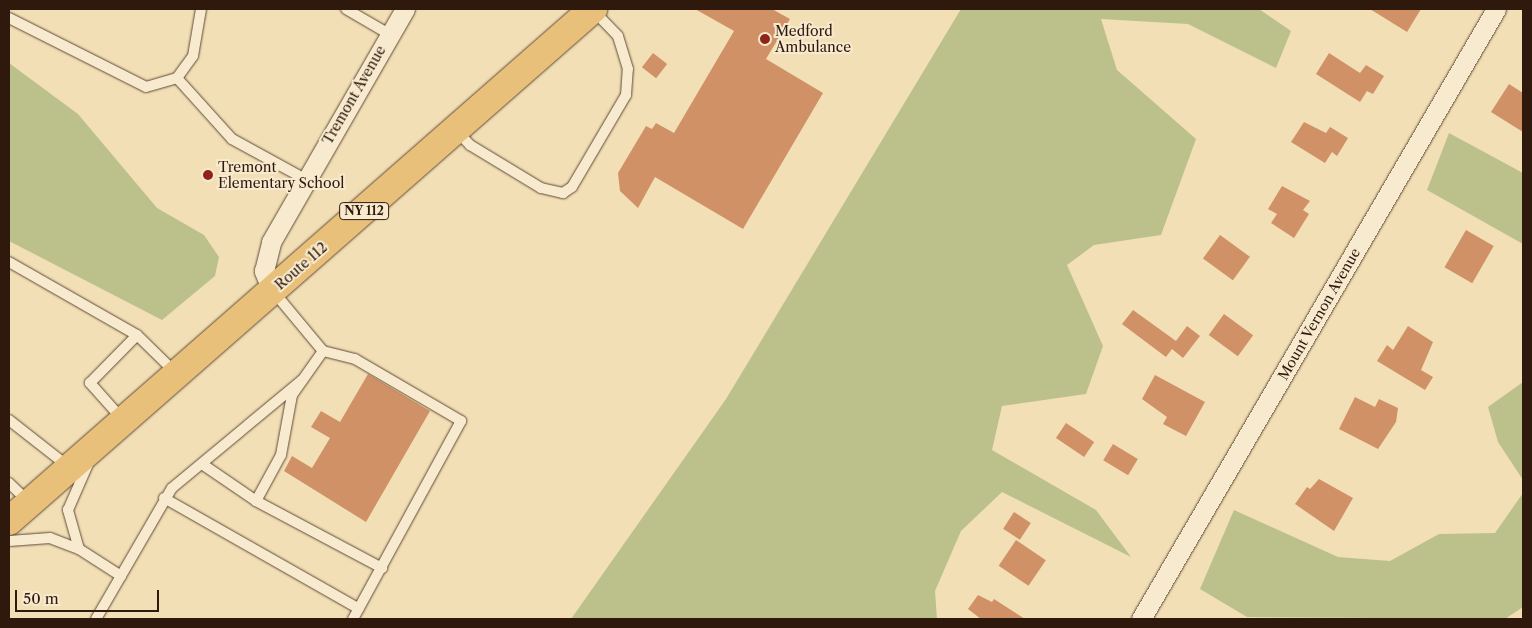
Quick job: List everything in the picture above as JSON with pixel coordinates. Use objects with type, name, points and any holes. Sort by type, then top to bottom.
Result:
[{"type":"main road","name":"Route 112","points":[[9,521],[592,9]]},
{"type":"street","name":"Tremont Avenue","points":[[272,291],[264,271],[265,258],[305,179],[405,9]]},
{"type":"street","name":"Mount Vernon Avenue","points":[[1141,619],[1496,9]]},
{"type":"lane","points":[[9,18],[146,87],[177,78],[193,56],[201,9]]},
{"type":"lane","points":[[346,9],[389,34]]},
{"type":"lane","points":[[456,130],[470,145],[541,188],[563,192],[572,187],[626,95],[628,69],[618,36],[592,9]]},
{"type":"lane","points":[[177,78],[232,140],[305,179]]},
{"type":"lane","points":[[9,262],[137,335],[177,374]]},
{"type":"lane","points":[[272,291],[323,351],[355,359],[460,420],[353,619]]},
{"type":"lane","points":[[124,421],[90,383],[137,335]]},
{"type":"lane","points":[[256,502],[281,455],[292,396],[323,351]]},
{"type":"lane","points":[[96,619],[164,498],[302,380]]},
{"type":"lane","points":[[9,420],[70,468]]},
{"type":"lane","points":[[79,549],[69,524],[70,499],[100,441]]},
{"type":"lane","points":[[202,464],[256,502],[382,568]]},
{"type":"lane","points":[[9,483],[30,503]]},
{"type":"lane","points":[[164,498],[359,608]]},
{"type":"lane","points":[[9,541],[37,536],[79,549],[121,576]]},
{"type":"green space","points":[[961,9],[1259,9],[1291,31],[1276,68],[1188,24],[1101,19],[1117,70],[1196,139],[1161,235],[1094,245],[1067,265],[1103,346],[1086,394],[1002,406],[992,450],[1096,510],[1131,557],[1002,492],[961,531],[935,591],[937,619],[571,619],[726,399]]},
{"type":"green space","points":[[9,63],[78,114],[157,208],[204,235],[219,257],[215,276],[162,320],[9,241]]},
{"type":"green space","points":[[1449,133],[1523,173],[1523,244],[1427,190]]},
{"type":"green space","points":[[1523,382],[1523,480],[1498,442],[1488,407]]},
{"type":"green space","points":[[1523,493],[1523,607],[1505,619],[1247,617],[1200,589],[1234,510],[1338,557],[1390,561],[1439,534],[1495,533]]},
{"type":"building","points":[[695,9],[772,9],[790,19],[766,59],[823,93],[743,229],[655,177],[638,208],[620,191],[618,173],[646,126],[652,129],[656,123],[674,133],[734,31]]},
{"type":"building","points":[[1370,9],[1421,9],[1407,32]]},
{"type":"building","points":[[653,53],[667,64],[656,78],[642,67]]},
{"type":"building","points":[[1329,53],[1360,73],[1366,65],[1384,76],[1373,94],[1367,91],[1360,102],[1316,74]]},
{"type":"building","points":[[1509,84],[1523,93],[1523,132],[1491,112]]},
{"type":"building","points":[[1304,122],[1326,133],[1330,127],[1348,138],[1337,156],[1332,152],[1325,163],[1291,142]]},
{"type":"building","points":[[1282,186],[1310,201],[1303,210],[1309,214],[1294,238],[1271,223],[1277,214],[1268,209]]},
{"type":"building","points":[[1466,230],[1494,246],[1472,283],[1444,267]]},
{"type":"building","points":[[1220,235],[1250,257],[1233,280],[1203,258]]},
{"type":"building","points":[[1133,310],[1176,341],[1187,326],[1200,336],[1183,358],[1172,349],[1166,357],[1122,324]]},
{"type":"building","points":[[1224,314],[1253,335],[1238,356],[1209,335]]},
{"type":"building","points":[[1408,326],[1433,342],[1421,370],[1433,377],[1425,390],[1377,361],[1387,345],[1393,350]]},
{"type":"building","points":[[368,374],[430,411],[366,522],[284,471],[292,456],[312,468],[330,438],[311,427],[321,411],[340,422]]},
{"type":"building","points":[[1155,375],[1205,402],[1186,436],[1163,424],[1167,417],[1142,399]]},
{"type":"building","points":[[1355,397],[1375,407],[1379,399],[1398,408],[1396,422],[1378,449],[1339,429]]},
{"type":"building","points":[[1066,423],[1094,442],[1084,457],[1056,438]]},
{"type":"building","points":[[1113,444],[1138,459],[1128,475],[1103,460]]},
{"type":"building","points":[[1319,479],[1353,498],[1334,531],[1295,504],[1307,487],[1310,489]]},
{"type":"building","points":[[1014,512],[1031,523],[1020,540],[1003,529]]},
{"type":"building","points":[[1016,540],[1046,560],[1029,586],[999,566]]},
{"type":"building","points":[[978,595],[992,602],[994,599],[1025,619],[981,619],[968,609]]},
{"type":"place","name":"Medford Ambulance","points":[[765,39]]},
{"type":"place","name":"Tremont Elementary School","points":[[208,175]]}]
